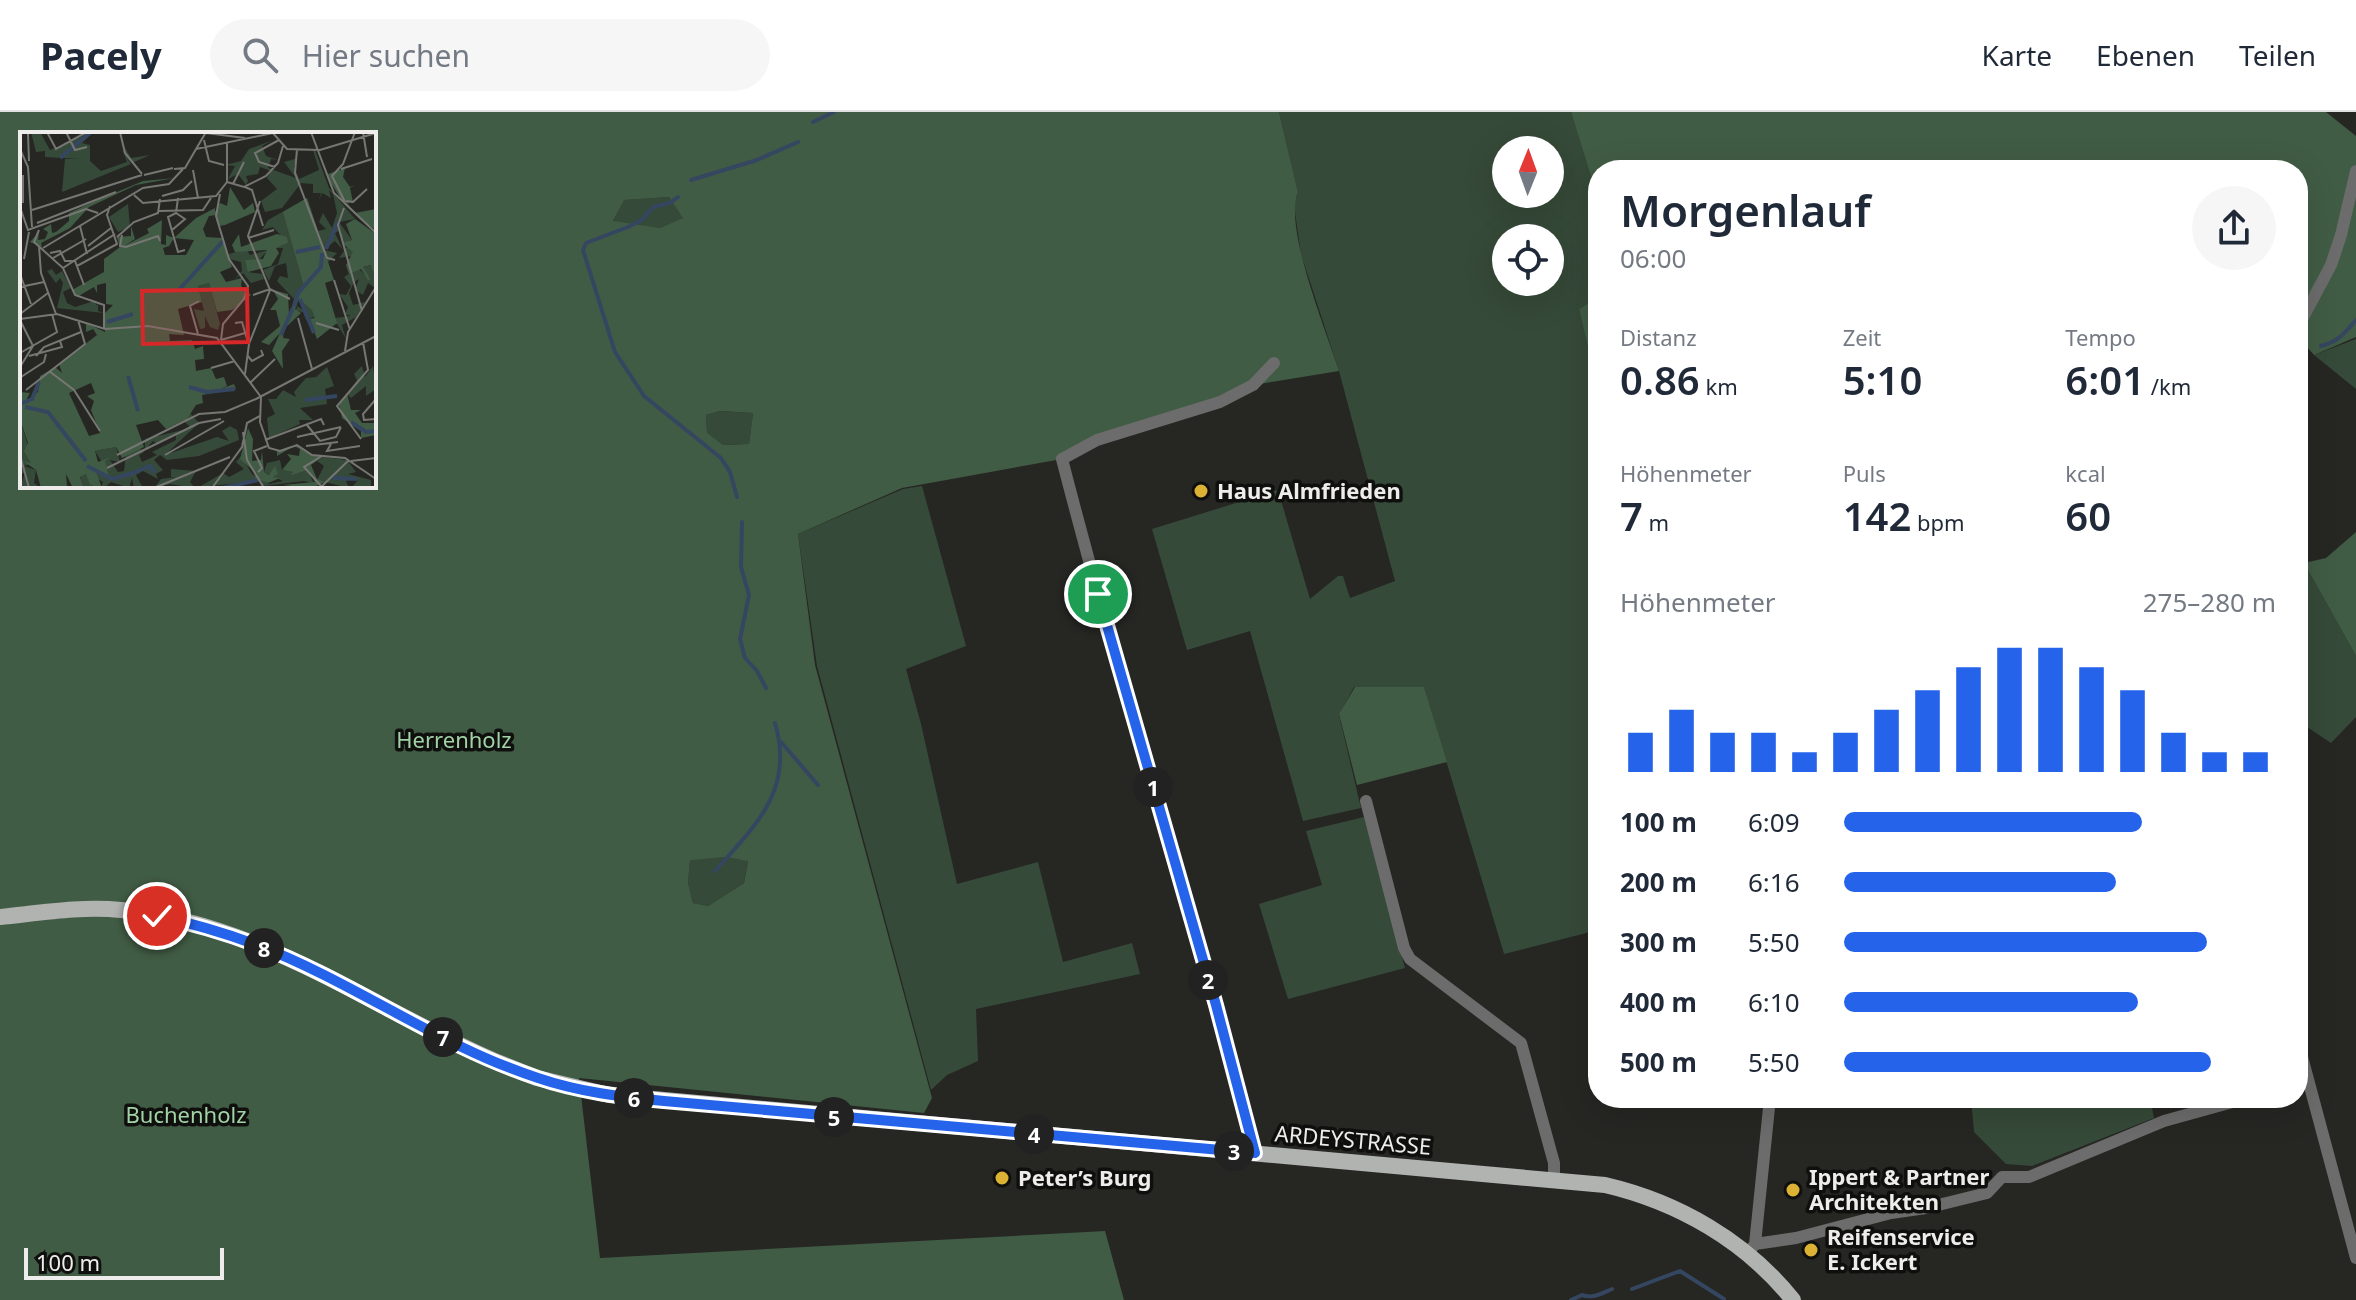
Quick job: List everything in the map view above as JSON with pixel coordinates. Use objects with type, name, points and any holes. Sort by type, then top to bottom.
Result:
[{"type":"main road","name":"ARDEYSTRASSE","points":[[0,917],[70,910],[121,910],[194,924],[259,945],[497,1062],[537,1078],[609,1095],[1605,1185],[1655,1200],[1752,1249],[1793,1300]]},
{"type":"street","points":[[2308,308],[2331,265],[2356,171]]},
{"type":"street","points":[[1255,1153],[1216,1005],[1084,548],[1062,459],[1097,440],[1220,402],[1253,385],[1274,363]]},
{"type":"street","points":[[1366,801],[1404,948],[1410,959],[1521,1043],[1554,1163],[1554,1179]]},
{"type":"street","points":[[2308,1080],[2356,1258]]},
{"type":"street","points":[[2308,1089],[2311,1092]]},
{"type":"street","points":[[1769,1108],[1752,1249],[1891,1213],[1987,1193],[2002,1177],[2029,1177],[2164,1121],[2211,1108]]},
{"type":"green space","name":"Herrenholz","points":[[0,112],[1279,112],[1298,192],[1296,229],[1301,254],[1339,371],[1253,385],[1097,440],[1062,459],[902,488],[798,534],[815,665],[932,1098],[924,1113],[579,1078],[600,1258],[1105,1231],[1124,1300],[0,1300]],"holes":[[[669,197],[683,218],[660,228],[613,221],[624,200]],[[720,411],[753,413],[749,444],[723,445],[707,433],[706,415]],[[727,857],[748,861],[744,883],[708,906],[693,903],[688,883],[690,860]]]},
{"type":"green space","points":[[1279,112],[1571,112],[1588,168],[1588,303],[1579,309],[1588,348],[1588,933],[1504,954],[1424,687],[1354,687],[1339,715],[1361,808],[1303,821],[1250,631],[1187,650],[1152,529],[1278,490],[1310,599],[1338,576],[1343,576],[1350,598],[1395,581],[1339,371],[1301,254],[1294,205],[1298,192]]},
{"type":"green space","points":[[1571,112],[2326,112],[2356,136],[2356,337],[2314,355],[2308,348],[2308,160],[1588,160],[1588,168]]},
{"type":"green space","points":[[669,197],[684,218],[660,228],[613,222],[623,200]]},
{"type":"green space","points":[[1588,303],[1588,348],[1579,309]]},
{"type":"green space","points":[[2356,339],[2356,389],[2314,355]]},
{"type":"green space","points":[[720,411],[753,413],[749,444],[723,445],[707,434],[706,415]]},
{"type":"green space","points":[[922,486],[966,646],[906,669],[957,884],[1038,862],[1063,962],[1132,943],[1140,974],[976,1009],[978,1061],[947,1075],[931,1090],[817,666],[798,534],[903,489]]},
{"type":"green space","points":[[2356,532],[2356,656],[2308,570],[2308,562],[2326,558]]},
{"type":"green space","points":[[2308,570],[2356,656],[2356,717],[2331,743],[2308,728]]},
{"type":"green space","points":[[1355,687],[1424,687],[1447,762],[1357,785],[1339,714]]},
{"type":"green space","points":[[1364,817],[1405,968],[1288,999],[1259,904],[1322,885],[1306,831]]},
{"type":"green space","points":[[727,857],[748,860],[744,883],[708,906],[693,903],[688,883],[690,859]]},
{"type":"green space","points":[[1972,1108],[2152,1108],[2154,1118],[2032,1166],[2006,1164],[1974,1132]]},
{"type":"waterway","points":[[813,122],[834,112]]},
{"type":"waterway","points":[[691,180],[757,160],[798,142]]},
{"type":"waterway","points":[[678,197],[670,203],[653,207],[642,220],[586,243],[583,250],[615,352],[644,396],[721,458],[730,472],[737,497]]},
{"type":"waterway","points":[[2321,346],[2337,339],[2356,320]]},
{"type":"waterway","points":[[742,522],[741,567],[749,595],[740,639],[745,658],[766,688]]},
{"type":"waterway","points":[[715,871],[768,805],[780,768],[775,723]]},
{"type":"waterway","points":[[781,742],[818,785]]},
{"type":"waterway","points":[[1632,1289],[1680,1271],[1724,1299]]},
{"type":"waterway","points":[[1571,1300],[1612,1289]]},
{"type":"place","name":"Haus Almfrieden","points":[[1201,491]]},
{"type":"place","name":"Peter’s Burg","points":[[1002,1178]]},
{"type":"place","name":"Ippert & Partner Architekten","points":[[1793,1190]]},
{"type":"place","name":"Reifenservice E. Ickert","points":[[1811,1250]]},
{"type":"route","points":[[157,916],[194,924],[259,945],[463,1048],[537,1078],[571,1087],[664,1101],[1255,1153],[1216,1005],[1098,594]]},
{"type":"park label","name":"Buchenholz","points":[[186,1115]]}]
